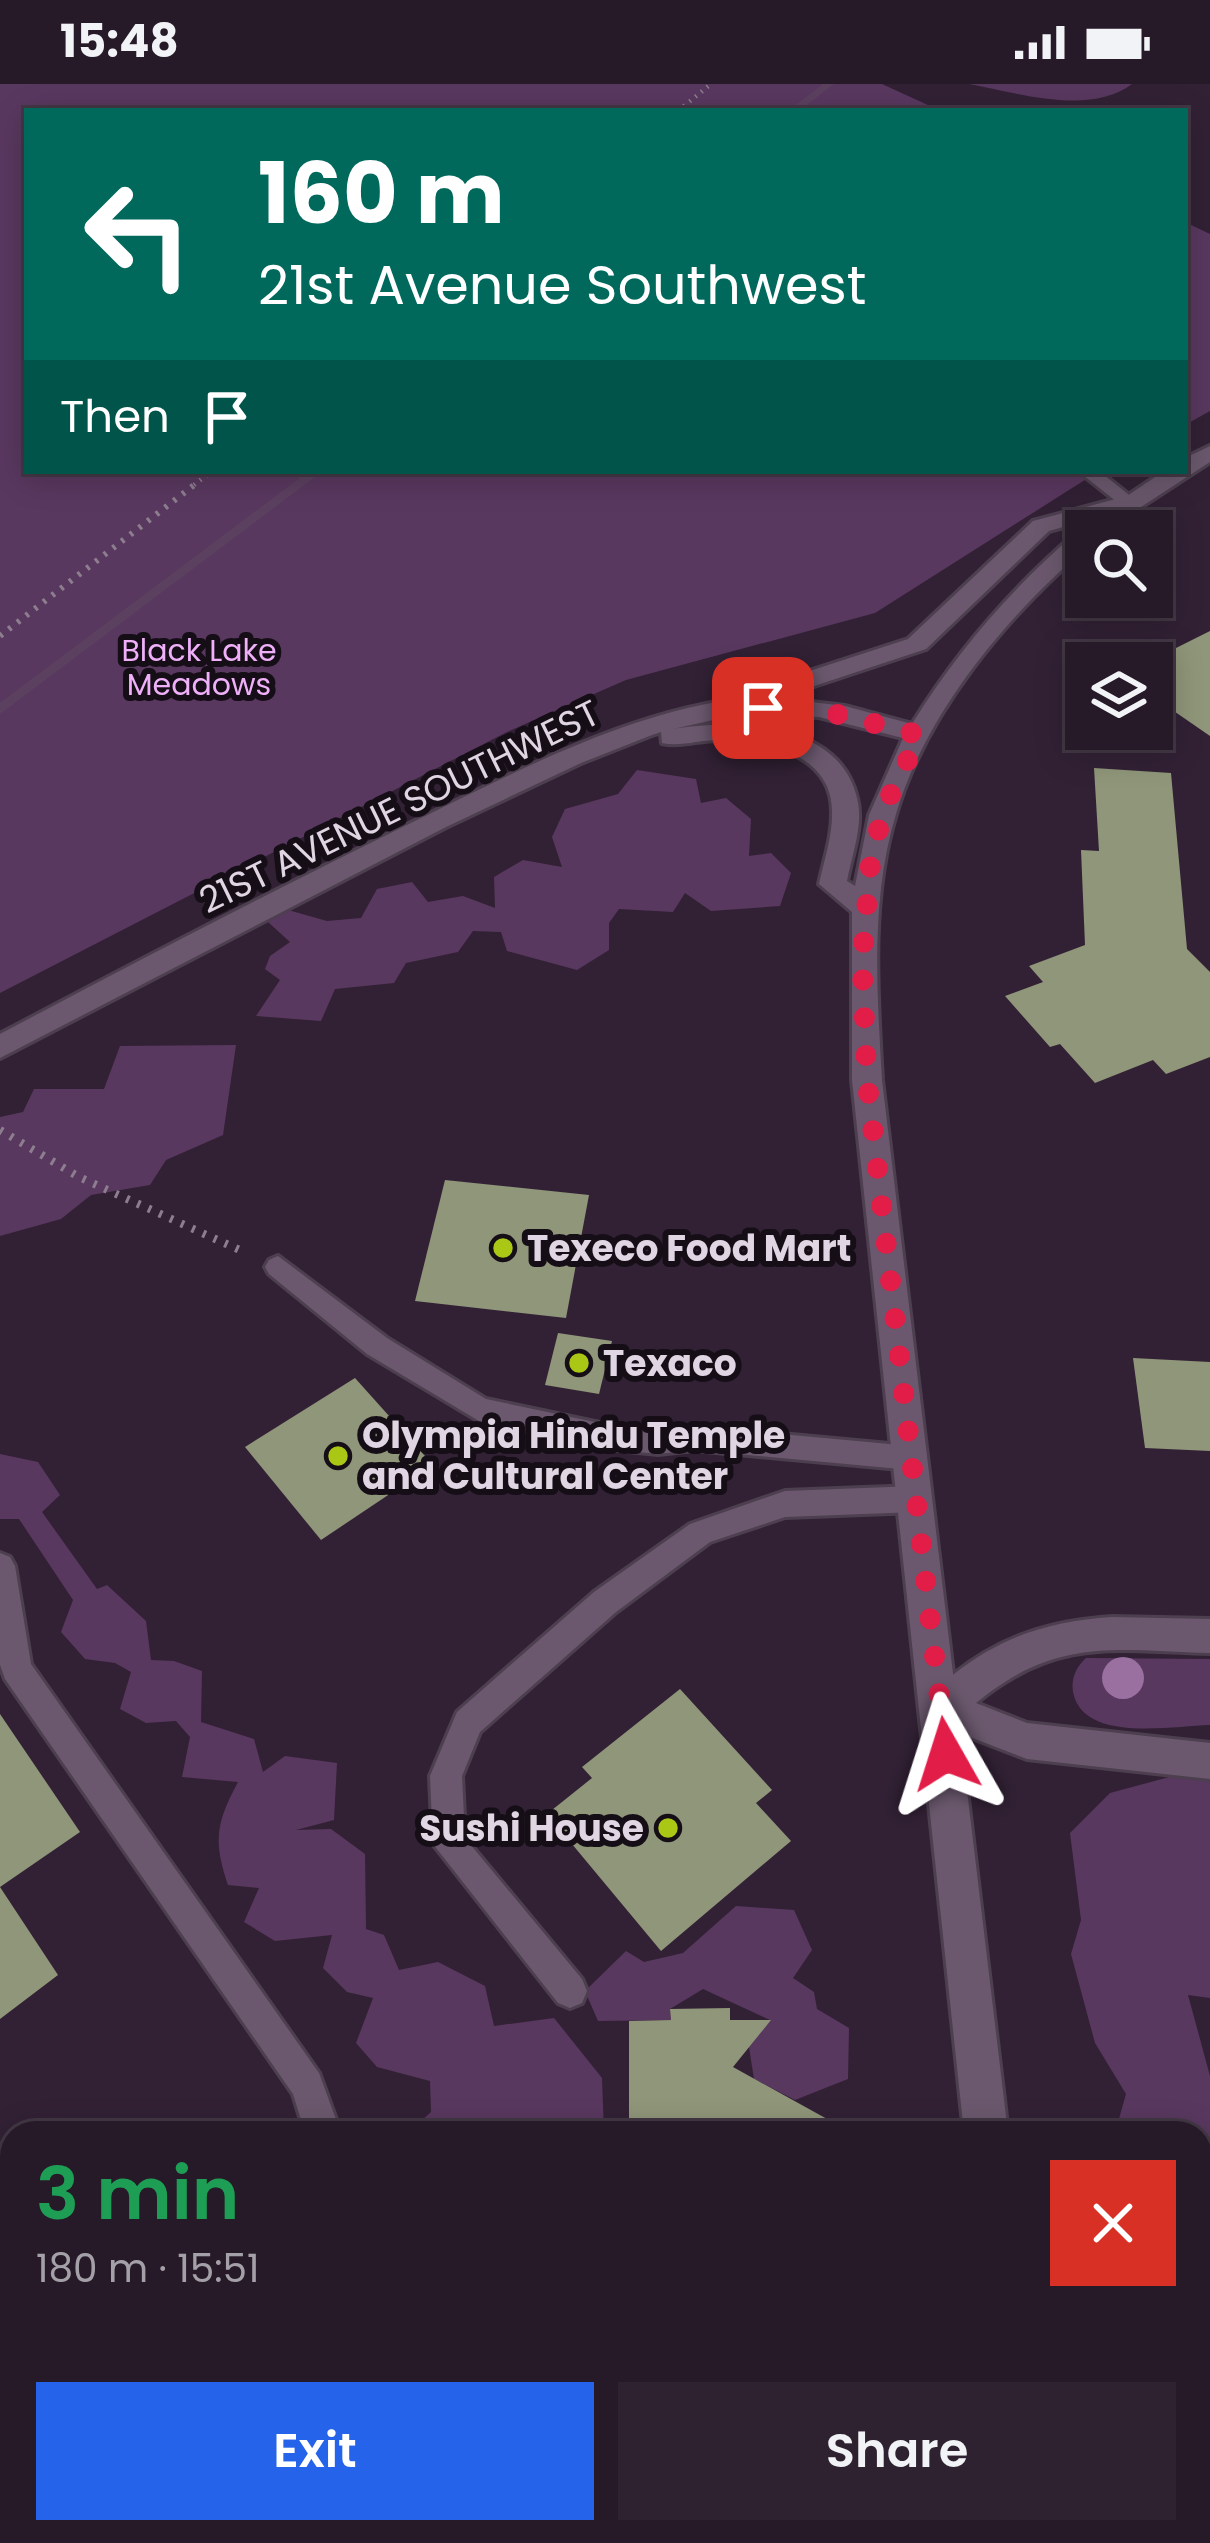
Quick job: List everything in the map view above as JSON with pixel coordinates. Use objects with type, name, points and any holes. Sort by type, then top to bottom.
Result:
[{"type":"street","points":[[1120,510],[1174,474]]},
{"type":"street","points":[[718,709],[917,644],[1041,526],[1130,502]]},
{"type":"street","points":[[985,2121],[867,1080],[862,962],[883,810],[920,735],[999,622],[1065,557]]},
{"type":"street","name":"21ST AVENUE SOUTHWEST","points":[[0,1047],[326,875],[641,730],[718,709],[808,707],[920,735]]},
{"type":"street","points":[[581,756],[682,735],[741,733],[782,740],[827,761],[843,791],[845,810],[833,884],[867,909]]},
{"type":"street","points":[[941,1708],[1013,1654],[1043,1644],[1084,1635],[1210,1636]]},
{"type":"street","points":[[941,1708],[1027,1741],[1210,1761]]},
{"type":"lane","points":[[1091,474],[1130,502]]},
{"type":"lane","points":[[278,1267],[377,1346],[479,1409],[609,1437],[658,1442],[695,1438],[911,1458]]},
{"type":"lane","points":[[570,1991],[449,1844],[446,1777],[468,1722],[605,1602],[700,1533],[784,1504],[916,1499]]},
{"type":"lane","points":[[0,1566],[16,1670],[307,2085],[319,2121]]},
{"type":"path","points":[[681,108],[711,84]]},
{"type":"path","points":[[0,636],[208,474]]},
{"type":"path","points":[[0,1130],[98,1186],[278,1267]]},
{"type":"green space","name":"Black Lake Meadows","points":[[0,84],[882,84],[934,108],[24,108],[24,474],[1094,474],[875,613],[626,680],[507,732],[0,993]]},
{"type":"green space","points":[[969,84],[1132,84],[1115,94],[1075,100]]},
{"type":"green space","points":[[1188,223],[1210,234],[1210,411],[1188,423]]},
{"type":"green space","points":[[637,770],[696,779],[701,803],[726,798],[751,819],[749,856],[771,853],[791,873],[780,906],[711,911],[685,893],[673,912],[619,909],[609,923],[609,950],[577,970],[507,951],[501,932],[473,931],[458,952],[406,963],[394,983],[335,989],[321,1021],[256,1016],[280,980],[265,969],[270,956],[290,942],[268,922],[288,910],[327,921],[361,918],[377,889],[412,882],[428,902],[463,896],[495,908],[494,877],[523,860],[562,867],[552,837],[565,809],[618,794]]},
{"type":"green space","points":[[236,1045],[223,1135],[166,1160],[150,1185],[91,1195],[61,1219],[0,1236],[0,1117],[23,1112],[34,1089],[104,1089],[120,1046]]},
{"type":"green space","points":[[0,1454],[38,1462],[60,1495],[42,1512],[97,1589],[107,1585],[146,1621],[151,1660],[174,1661],[202,1671],[201,1722],[254,1739],[263,1772],[285,1756],[337,1763],[334,1820],[296,1830],[331,1829],[365,1854],[366,1929],[384,1935],[399,1970],[438,1962],[485,1986],[494,2026],[554,2018],[602,2078],[604,2121],[421,2121],[431,2112],[430,2081],[377,2067],[356,2043],[373,1998],[347,1992],[323,1968],[332,1935],[275,1941],[244,1922],[259,1888],[228,1885],[219,1844],[221,1821],[238,1782],[182,1777],[190,1737],[176,1721],[146,1723],[120,1709],[131,1672],[115,1663],[85,1659],[61,1632],[73,1600],[19,1519],[0,1519]]},
{"type":"green space","points":[[1086,1658],[1210,1659],[1210,1725],[1130,1728],[1093,1719],[1080,1708],[1073,1692],[1075,1673]]},
{"type":"green space","points":[[1210,1766],[1210,1998],[1188,1995],[1210,2076],[1210,2121],[1118,2121],[1126,2094],[1095,2043],[1071,1954],[1081,1920],[1070,1833],[1110,1793]]},
{"type":"green space","points":[[736,1906],[794,1910],[812,1950],[793,1978],[814,1992],[817,2009],[849,2028],[848,2079],[795,2100],[754,2079],[749,2047],[770,2020],[703,1989],[670,2009],[671,2020],[598,2021],[585,1991],[626,1951],[644,1962],[683,1953]]},
{"type":"building","points":[[1210,631],[1210,736],[1173,710],[1173,650]]},
{"type":"building","points":[[1094,768],[1171,773],[1187,949],[1210,972],[1210,1057],[1166,1074],[1153,1060],[1095,1083],[1060,1044],[1050,1047],[1005,996],[1043,982],[1029,966],[1085,945],[1081,850],[1099,851]]},
{"type":"building","name":"Texeco Food Mart","points":[[445,1180],[589,1195],[566,1318],[415,1301]]},
{"type":"building","name":"Texaco","points":[[558,1333],[612,1341],[599,1394],[545,1385]]},
{"type":"building","points":[[1133,1358],[1210,1362],[1210,1451],[1145,1448]]},
{"type":"building","name":"Olympia Hindu Temple and Cultural Center","points":[[355,1378],[433,1465],[321,1540],[245,1447]]},
{"type":"building","name":"Sushi House","points":[[680,1689],[772,1790],[756,1803],[791,1841],[661,1951],[547,1814],[592,1778],[582,1767]]},
{"type":"building","points":[[0,1714],[80,1832],[0,1887]]},
{"type":"building","points":[[0,1887],[58,1975],[0,2019]]},
{"type":"building","points":[[730,2008],[730,2020],[771,2020],[733,2067],[831,2121],[629,2121],[629,2021],[671,2020],[670,2009]]},
{"type":"waterway","points":[[797,108],[829,84]]},
{"type":"waterway","points":[[0,710],[313,474]]},
{"type":"place","name":"Texeco Food Mart","points":[[503,1248]]},
{"type":"place","name":"Texaco","points":[[579,1363]]},
{"type":"place","name":"Olympia Hindu Temple and Cultural Center","points":[[338,1456]]},
{"type":"place","name":"Sushi House","points":[[668,1828]]},
{"type":"route","points":[[763,708],[808,707],[920,735],[883,810],[870,868],[862,962],[867,1080],[946,1754]]}]
